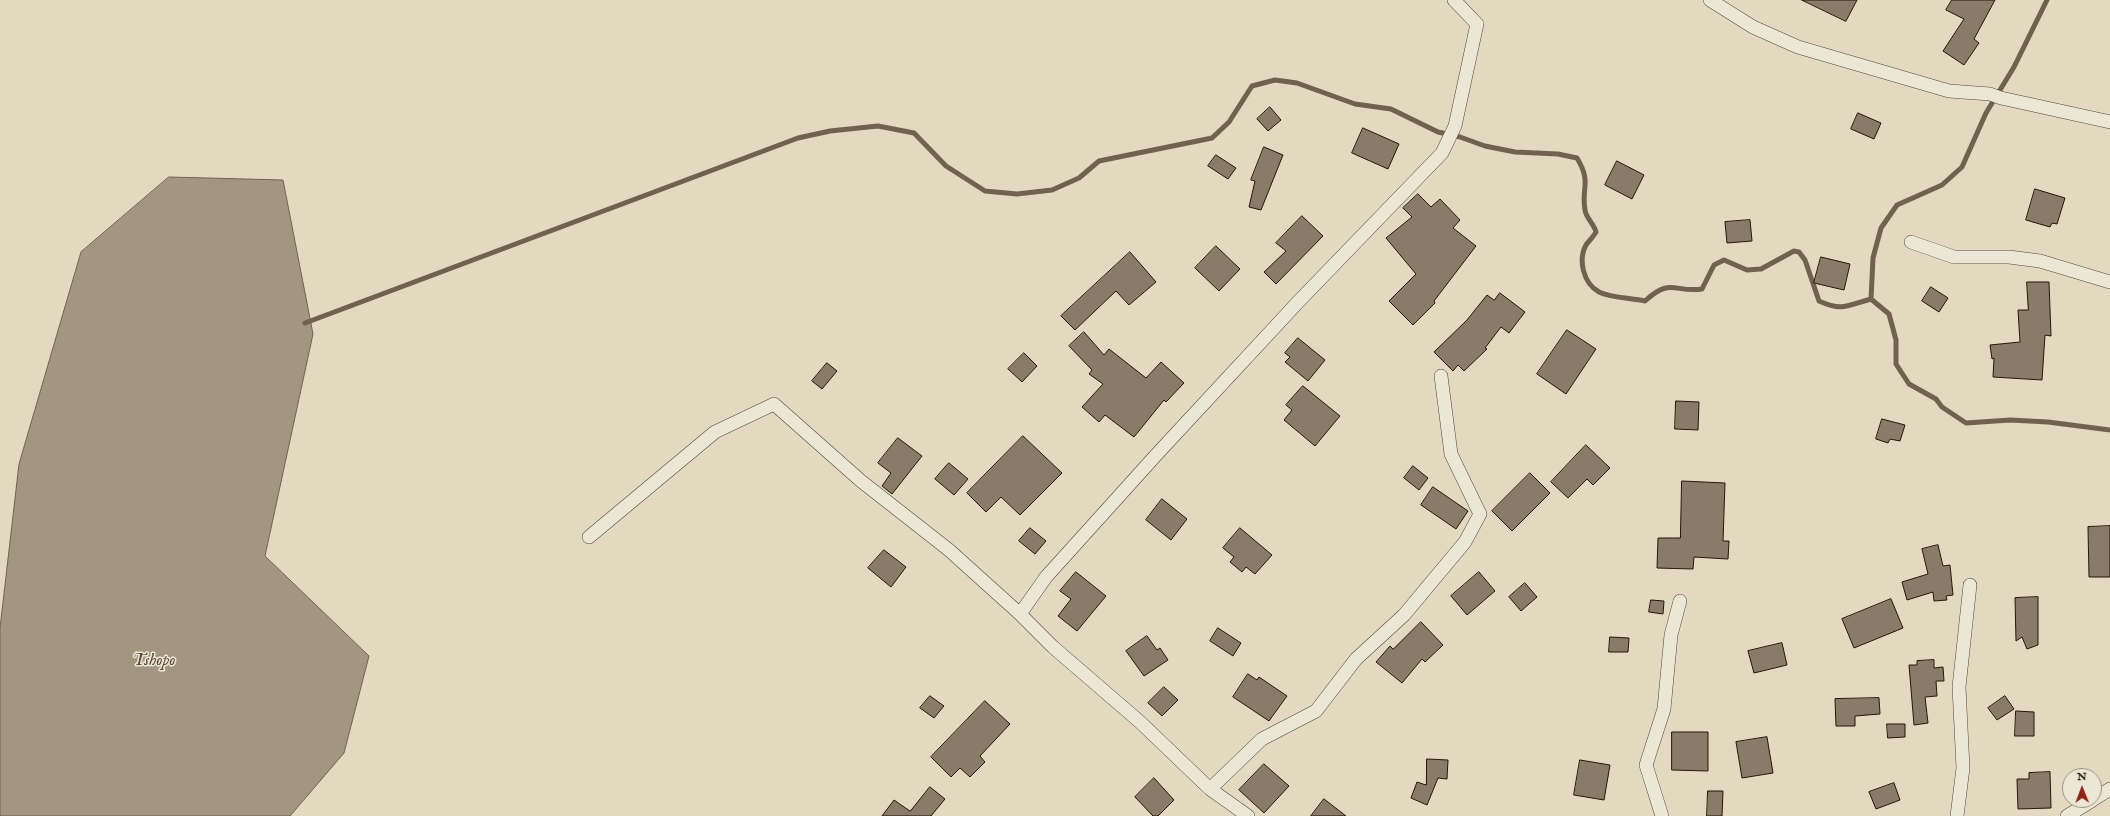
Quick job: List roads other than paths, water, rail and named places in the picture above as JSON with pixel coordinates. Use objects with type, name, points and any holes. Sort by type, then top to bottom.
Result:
[{"type":"street","points":[[1020,614],[1046,577],[1157,454],[1300,301],[1442,153],[1444,146],[1455,126],[1477,24],[1454,0]]},
{"type":"street","points":[[1710,0],[1753,27],[1798,47],[1949,91],[1996,96],[2110,122]]},
{"type":"street","points":[[1911,242],[1954,257],[2009,257],[2040,261],[2110,282]]},
{"type":"street","points":[[1210,788],[1262,739],[1316,711],[1356,659],[1404,615],[1465,542],[1480,514],[1451,454],[1441,376]]},
{"type":"street","points":[[589,537],[715,432],[774,404],[861,481],[949,550],[1020,614],[1053,647],[1140,722],[1210,788],[1248,816]]},
{"type":"street","points":[[1957,816],[1963,768],[1959,687],[1970,585]]},
{"type":"street","points":[[1662,816],[1646,765],[1664,709],[1671,635],[1680,601]]},
{"type":"street","points":[[2067,816],[2080,808]]},
{"type":"water","name":"Tshopo","points":[[169,177],[283,180],[313,334],[265,556],[369,656],[344,753],[290,816],[0,816],[0,628],[19,464],[81,252]]},
{"type":"waterway","points":[[1871,299],[1873,258],[1881,228],[1897,205],[1942,185],[1962,167],[1986,113],[2014,67],[2047,0]]},
{"type":"waterway","points":[[305,323],[798,138],[830,131],[878,126],[914,133],[946,166],[985,191],[1017,194],[1052,190],[1079,178],[1099,161],[1212,138],[1229,122],[1252,86],[1275,80],[1297,83],[1355,104],[1391,109],[1438,132],[1460,137],[1485,146],[1515,152],[1558,154],[1577,158],[1584,173],[1585,179],[1584,202],[1586,213],[1596,232],[1586,245],[1582,257],[1582,264],[1589,283],[1599,292],[1615,297],[1645,301],[1654,294],[1667,288],[1693,290],[1702,289],[1714,265],[1724,260],[1747,270],[1761,269],[1794,251],[1799,252],[1805,260],[1819,301],[1840,307],[1871,299],[1889,314],[1896,340],[1896,364],[1909,384],[1936,399],[1942,407],[1966,423],[2010,420],[2048,422],[2110,430]]}]
